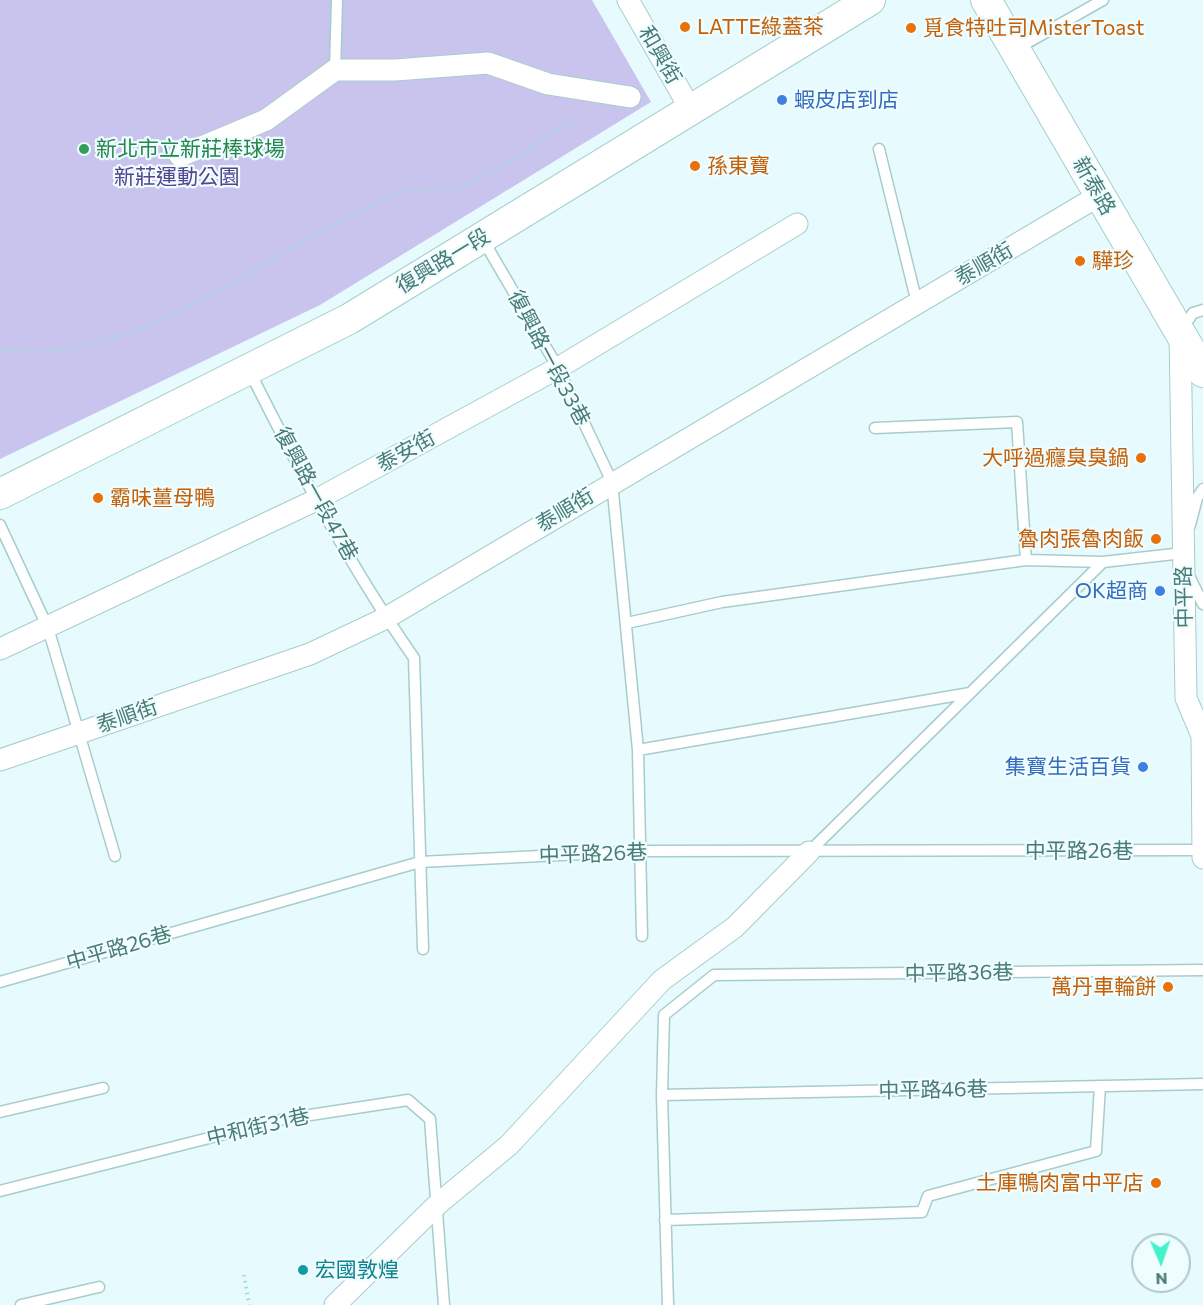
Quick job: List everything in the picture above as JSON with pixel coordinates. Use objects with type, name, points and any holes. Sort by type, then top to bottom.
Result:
[{"type":"street","name":"和興街","points":[[628,0],[691,110]]},
{"type":"street","name":"復興路一段","points":[[0,494],[349,318],[870,0]]},
{"type":"street","name":"新泰路","points":[[986,0],[1203,372]]},
{"type":"street","points":[[180,156],[266,120],[335,70],[395,70],[488,63],[548,84],[630,97]]},
{"type":"street","name":"泰順街","points":[[0,760],[310,654],[386,618],[612,482],[1100,195]]},
{"type":"street","name":"泰安街","points":[[0,649],[316,500],[558,368],[797,224]]},
{"type":"street","name":"中平路","points":[[1180,332],[1186,698],[1202,731],[1203,858]]},
{"type":"street","points":[[335,1305],[438,1204],[509,1145],[662,980],[735,927],[809,852]]},
{"type":"lane","points":[[335,70],[337,0]]},
{"type":"lane","points":[[1015,49],[1103,0]]},
{"type":"lane","points":[[879,149],[917,303]]},
{"type":"lane","name":"復興路一段33巷","points":[[482,237],[558,368],[612,482],[638,750],[642,936]]},
{"type":"lane","points":[[1180,332],[1193,313],[1203,310]]},
{"type":"lane","name":"復興路一段47巷","points":[[248,369],[316,500],[386,618],[414,658],[423,949]]},
{"type":"lane","points":[[874,428],[1017,422],[1026,560]]},
{"type":"lane","points":[[1203,489],[1197,498],[1183,554],[1193,589],[1203,604]]},
{"type":"lane","points":[[0,525],[48,628],[80,732],[114,856]]},
{"type":"lane","points":[[627,623],[722,602],[1026,560],[1103,562],[1183,554]]},
{"type":"lane","points":[[809,852],[1103,562]]},
{"type":"lane","points":[[638,750],[970,693]]},
{"type":"lane","name":"中平路26巷","points":[[0,982],[420,862],[641,851],[1203,850]]},
{"type":"lane","name":"中平路36巷","points":[[662,1095],[664,1015],[714,975],[1203,970]]},
{"type":"lane","name":"中平路46巷","points":[[662,1095],[1203,1084]]},
{"type":"lane","points":[[665,1220],[922,1212],[928,1196],[1096,1152],[1100,1086]]},
{"type":"lane","points":[[0,1112],[103,1088]]},
{"type":"lane","points":[[662,1095],[668,1305]]},
{"type":"lane","name":"中和街31巷","points":[[0,1191],[284,1119],[408,1100],[430,1119],[444,1305]]},
{"type":"lane","points":[[21,1305],[99,1287]]},
{"type":"path","points":[[0,349],[26,352],[68,347],[108,339],[156,323],[363,209],[400,192],[457,187],[493,170],[570,121]]},
{"type":"path","points":[[244,1275],[249,1305]]},
{"type":"green space","name":"新莊運動公園","points":[[0,0],[592,0],[651,102],[320,305],[0,459]]},
{"type":"place","name":"LATTE綠蓋茶","points":[[685,27]]},
{"type":"place","name":"覓食特吐司MisterToast","points":[[911,28]]},
{"type":"place","name":"蝦皮店到店","points":[[782,100]]},
{"type":"place","name":"新北市立新莊棒球場","points":[[84,149]]},
{"type":"place","name":"孫東寶","points":[[695,166]]},
{"type":"place","name":"驊珍","points":[[1080,261]]},
{"type":"place","name":"大呼過癮臭臭鍋","points":[[1141,458]]},
{"type":"place","name":"霸味薑母鴨","points":[[98,498]]},
{"type":"place","name":"魯肉張魯肉飯","points":[[1156,539]]},
{"type":"place","name":"OK超商","points":[[1160,591]]},
{"type":"place","name":"集寶生活百貨","points":[[1143,767]]},
{"type":"place","name":"萬丹車輪餅","points":[[1168,987]]},
{"type":"place","name":"土庫鴨肉富中平店","points":[[1156,1183]]},
{"type":"place","name":"宏國敦煌","points":[[303,1270]]}]
